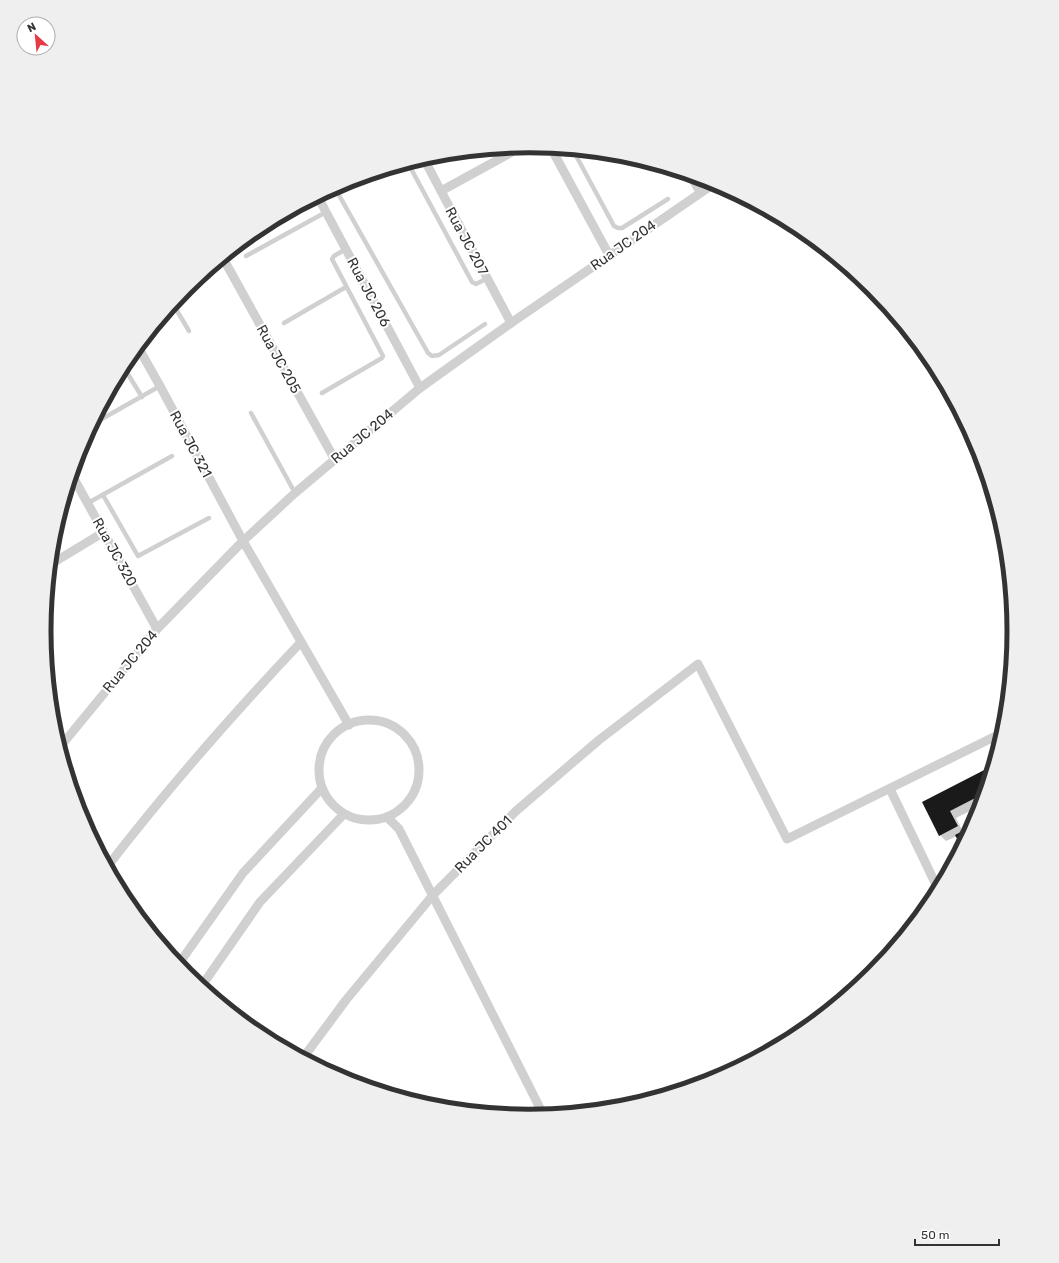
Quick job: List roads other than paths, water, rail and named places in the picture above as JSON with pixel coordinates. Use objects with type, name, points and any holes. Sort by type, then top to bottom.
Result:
[{"type":"street","points":[[441,191],[509,154]]},
{"type":"street","points":[[554,154],[609,255]]},
{"type":"street","name":"Rua JC 207","points":[[427,164],[512,323]]},
{"type":"street","points":[[695,182],[700,192]]},
{"type":"street","name":"Rua JC 204","points":[[64,742],[157,628],[243,541],[295,493],[420,388],[708,187]]},
{"type":"street","name":"Rua JC 206","points":[[320,201],[420,388]]},
{"type":"street","name":"Rua JC 205","points":[[226,262],[335,460]]},
{"type":"street","name":"Rua JC 321","points":[[141,353],[243,541],[348,725]]},
{"type":"street","name":"Rua JC 320","points":[[74,484],[88,503],[157,628]]},
{"type":"street","points":[[56,561],[104,532]]},
{"type":"street","points":[[110,862],[188,767],[260,684],[301,642]]},
{"type":"street","name":"Rua JC 401","points":[[306,1054],[346,1000],[433,895],[516,811],[599,740],[698,664],[787,840],[890,789]]},
{"type":"street","points":[[370,720],[389,724],[402,732],[413,744],[419,765],[416,787],[405,805],[387,817],[365,820],[344,814],[331,803],[322,788],[319,769],[323,750],[334,734],[348,725],[370,720]]},
{"type":"street","points":[[936,884],[890,789],[996,736]]},
{"type":"street","points":[[182,960],[243,873],[322,788]]},
{"type":"street","points":[[204,982],[260,902],[344,814]]},
{"type":"street","points":[[387,817],[398,829],[433,895],[541,1110]]},
{"type":"lane","points":[[576,155],[614,226],[618,228],[622,228],[668,199]]},
{"type":"lane","points":[[410,168],[472,282],[476,284],[488,278]]},
{"type":"lane","points":[[338,193],[428,353],[432,356],[439,355],[485,324]]},
{"type":"lane","points":[[246,256],[326,212]]},
{"type":"lane","points":[[322,393],[383,356],[332,258],[346,250]]},
{"type":"lane","points":[[284,322],[346,287]]},
{"type":"lane","points":[[176,309],[188,331]]},
{"type":"lane","points":[[127,373],[142,396]]},
{"type":"lane","points":[[100,420],[160,386]]},
{"type":"lane","points":[[251,413],[295,493]]},
{"type":"lane","points":[[88,503],[172,456]]},
{"type":"lane","points":[[103,495],[138,556],[209,518]]}]
